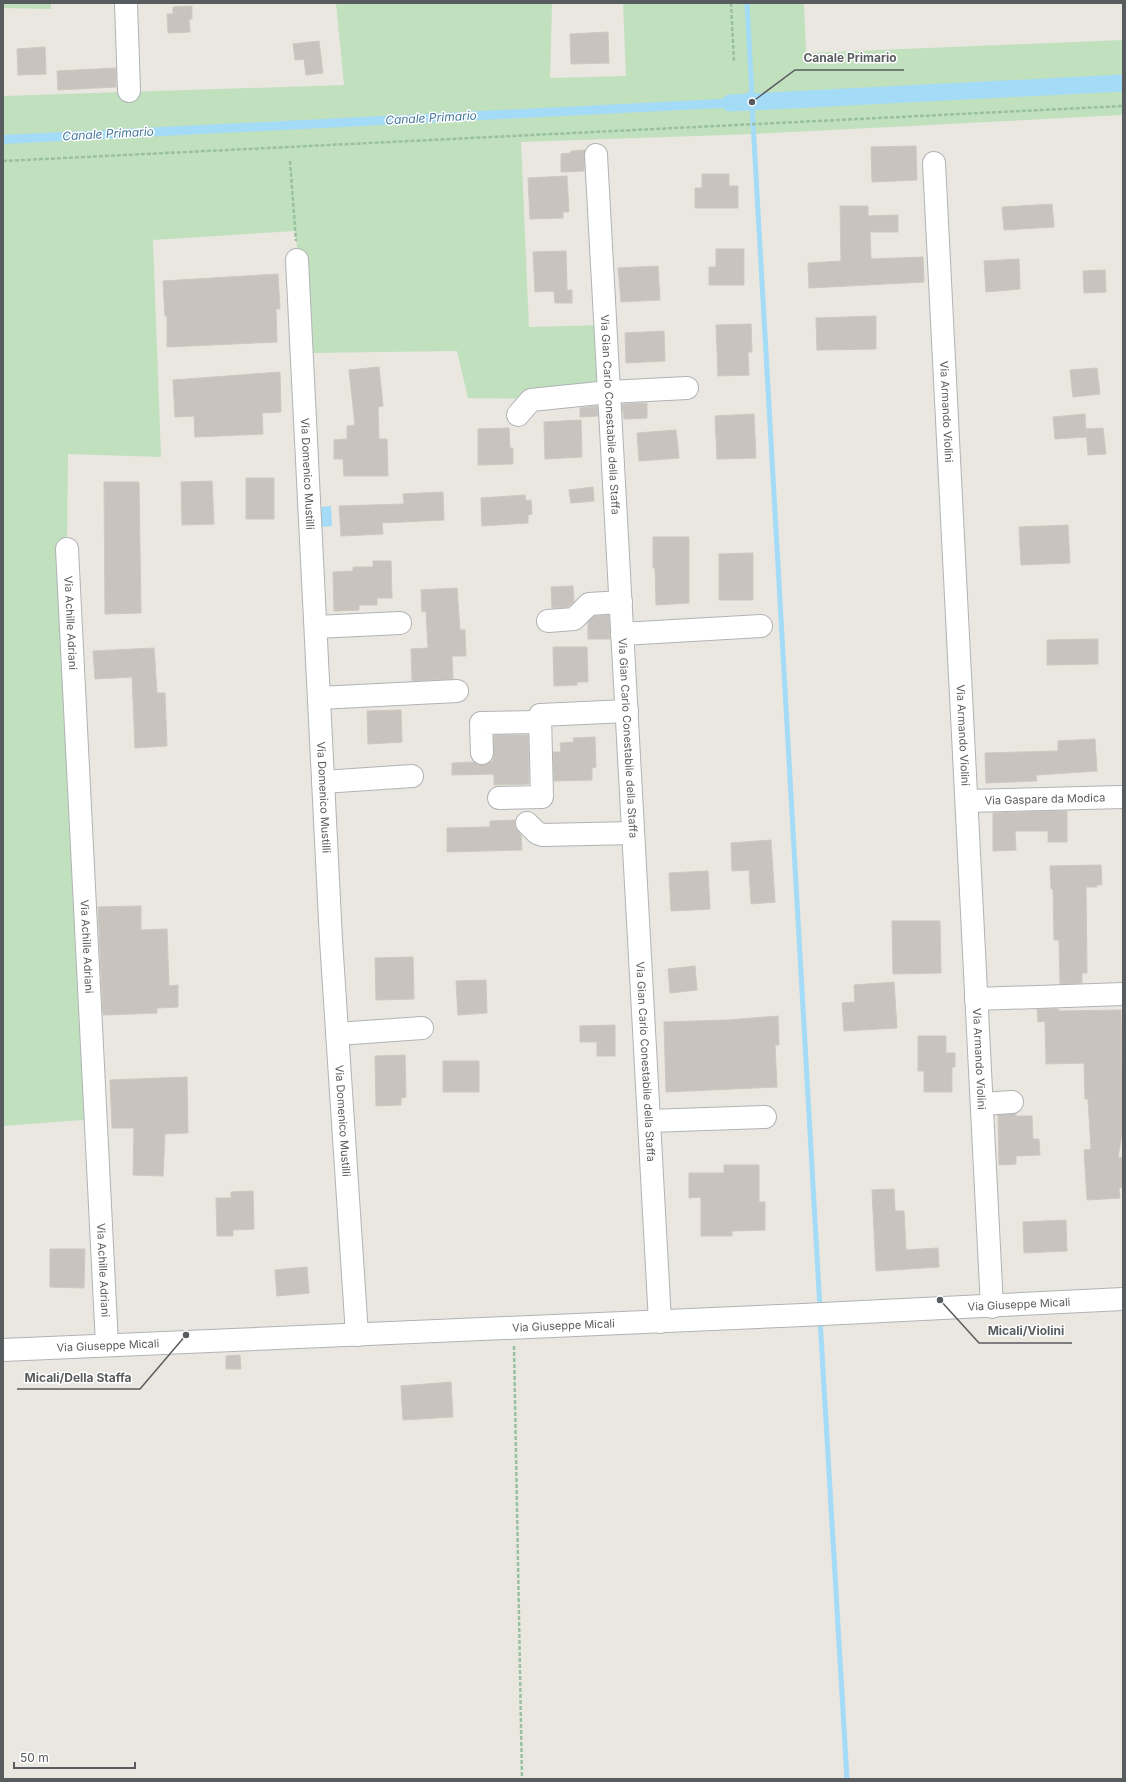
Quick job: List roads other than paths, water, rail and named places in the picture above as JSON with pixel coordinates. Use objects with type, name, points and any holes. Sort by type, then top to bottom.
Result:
[{"type":"street","points":[[126,3],[129,91]]},
{"type":"street","name":"Via Gian Carlo Conestabile della Staffa","points":[[596,155],[660,1322]]},
{"type":"street","name":"Via Armando Violini","points":[[934,163],[992,1307]]},
{"type":"street","name":"Via Domenico Mustilli","points":[[297,260],[337,1034],[357,1335]]},
{"type":"street","points":[[518,415],[531,400],[609,392],[687,388]]},
{"type":"street","name":"Via Achille Adriani","points":[[67,549],[107,1345]]},
{"type":"street","points":[[548,621],[574,619],[589,604],[620,602]]},
{"type":"street","points":[[316,627],[400,623]]},
{"type":"street","points":[[622,634],[761,626]]},
{"type":"street","points":[[319,698],[457,691]]},
{"type":"street","points":[[499,798],[542,797],[540,715],[627,711]]},
{"type":"street","points":[[482,753],[481,723],[540,722]]},
{"type":"street","points":[[323,782],[412,776]]},
{"type":"street","name":"Via Gaspare da Modica","points":[[967,802],[1123,797]]},
{"type":"street","points":[[527,823],[537,833],[543,835],[633,833]]},
{"type":"street","points":[[976,999],[1123,994]]},
{"type":"street","points":[[337,1034],[422,1028]]},
{"type":"street","points":[[982,1104],[1012,1102]]},
{"type":"street","points":[[649,1122],[765,1116]]},
{"type":"street","name":"Via Giuseppe Micali","points":[[3,1350],[992,1307],[1123,1299]]},
{"type":"water","points":[[752,89],[753,110],[749,107],[741,107],[3,144],[3,135],[740,98]]},
{"type":"water","points":[[331,506],[332,526],[320,527],[319,507]]},
{"type":"waterway","points":[[747,3],[752,95]]},
{"type":"waterway","name":"Canale Primario","points":[[730,103],[1123,83]]},
{"type":"waterway","points":[[752,105],[820,1309]]},
{"type":"waterway","points":[[820,1319],[847,1779]]},
{"type":"place","name":"Canale Primario","points":[[752,102]]},
{"type":"place","name":"Micali/Violini","points":[[940,1300]]},
{"type":"place","name":"Micali/Della Staffa","points":[[186,1335]]}]
